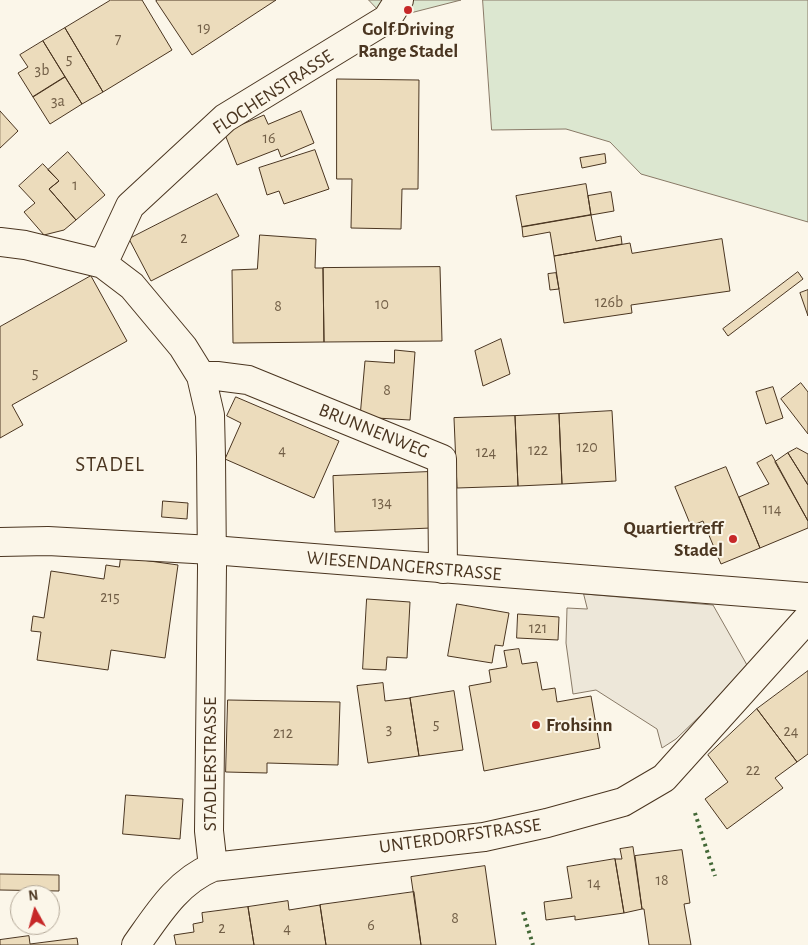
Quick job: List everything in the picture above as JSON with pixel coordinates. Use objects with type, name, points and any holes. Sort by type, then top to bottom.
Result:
[{"type":"street","name":"FLOCHENSTRASSE","points":[[102,264],[130,206],[225,118],[387,19],[399,0]]},
{"type":"street","points":[[0,242],[25,244],[102,264]]},
{"type":"street","name":"STADLERSTRASSE","points":[[102,264],[132,286],[183,347],[201,376],[210,416],[212,550],[209,831],[213,867]]},
{"type":"street","name":"BRUNNENWEG","points":[[201,376],[248,380],[442,459],[443,569]]},
{"type":"street","name":"WIESENDANGERSTRASSE","points":[[0,542],[48,541],[212,550],[808,597]]},
{"type":"street","name":"UNTERDORFSTRASSE","points":[[213,867],[484,837],[547,823],[623,802],[664,778],[808,618]]},
{"type":"street","points":[[136,945],[162,909],[186,882],[198,873],[213,867]]},
{"type":"green space","name":"Golf Driving Range Stadel","points":[[369,0],[461,0],[387,19]]},
{"type":"green space","points":[[483,0],[808,0],[808,222],[641,174],[610,142],[566,129],[492,130]]},
{"type":"shaded area","points":[[584,594],[713,605],[747,665],[702,714],[676,739],[662,748],[657,729],[596,690],[573,694],[566,643],[567,608],[587,609]]},
{"type":"building","points":[[111,0],[142,0],[172,50],[103,92],[65,28]]},
{"type":"building","points":[[276,0],[192,55],[156,1]]},
{"type":"building","points":[[65,28],[103,92],[82,104],[43,41]]},
{"type":"building","points":[[43,41],[65,77],[33,97],[18,73],[28,67],[20,55]]},
{"type":"building","points":[[65,77],[82,104],[50,124],[33,97]]},
{"type":"building","points":[[337,79],[419,80],[418,189],[402,189],[401,229],[351,228],[352,179],[337,179]]},
{"type":"building","points":[[0,111],[18,131],[0,148]]},
{"type":"building","points":[[301,111],[314,143],[281,157],[278,149],[237,165],[224,132],[264,115],[268,124]]},
{"type":"building","points":[[315,150],[329,189],[284,204],[279,191],[267,195],[259,168]]},
{"type":"building","points":[[68,152],[105,195],[76,220],[49,189],[59,181],[48,170]]},
{"type":"building","points":[[605,154],[606,163],[582,168],[580,158]]},
{"type":"building","points":[[43,164],[59,181],[49,189],[76,220],[64,230],[44,235],[24,212],[35,203],[19,186]]},
{"type":"building","points":[[586,184],[591,215],[522,227],[516,196]]},
{"type":"building","points":[[611,192],[614,211],[591,215],[588,196]]},
{"type":"building","points":[[217,194],[239,236],[151,281],[129,239]]},
{"type":"building","points":[[591,215],[596,241],[621,236],[622,244],[554,256],[550,232],[523,237],[522,227]]},
{"type":"building","points":[[260,235],[316,239],[315,268],[323,268],[324,342],[233,343],[232,270],[257,269]]},
{"type":"building","points":[[722,239],[730,291],[631,305],[632,313],[564,323],[554,256],[630,243],[632,253]]},
{"type":"building","points":[[440,267],[442,341],[324,342],[323,268]]},
{"type":"building","points":[[798,272],[803,279],[728,336],[723,329]]},
{"type":"building","points":[[556,273],[559,289],[550,290],[548,274]]},
{"type":"building","points":[[91,276],[127,341],[12,405],[23,425],[0,438],[0,327]]},
{"type":"building","points":[[808,290],[808,316],[800,293]]},
{"type":"building","points":[[501,339],[510,374],[483,386],[475,351]]},
{"type":"building","points":[[395,350],[415,352],[410,420],[360,417],[365,361],[394,363]]},
{"type":"building","points":[[801,383],[808,392],[808,434],[781,399]]},
{"type":"building","points":[[773,387],[783,418],[766,424],[756,392]]},
{"type":"building","points":[[236,397],[339,441],[314,498],[225,459],[241,423],[227,416]]},
{"type":"building","points":[[612,411],[616,481],[562,484],[559,414]]},
{"type":"building","points":[[559,414],[562,484],[518,486],[515,416]]},
{"type":"building","points":[[515,416],[518,486],[457,488],[454,418]]},
{"type":"building","points":[[797,448],[808,454],[808,485],[788,453]]},
{"type":"building","points":[[788,453],[808,485],[808,521],[775,462]]},
{"type":"building","points":[[772,455],[808,521],[808,528],[760,548],[739,497],[769,484],[757,463]]},
{"type":"building","points":[[726,467],[760,548],[721,564],[703,521],[691,526],[675,487]]},
{"type":"building","points":[[428,472],[431,528],[335,532],[333,476]]},
{"type":"building","points":[[163,501],[188,503],[187,519],[162,517]]},
{"type":"building","points":[[121,557],[178,565],[165,658],[111,650],[108,670],[37,660],[41,632],[31,631],[33,616],[44,618],[51,571],[104,579],[106,565],[119,567]]},
{"type":"building","points":[[367,599],[410,602],[407,658],[387,657],[386,670],[363,669]]},
{"type":"building","points":[[457,604],[509,613],[503,646],[495,645],[492,663],[448,656]]},
{"type":"building","points":[[518,614],[559,617],[558,640],[517,638]]},
{"type":"building","name":"Frohsinn","points":[[519,649],[522,664],[537,662],[542,690],[555,688],[557,702],[591,696],[600,748],[484,771],[469,686],[491,682],[489,670],[507,667],[504,651]]},
{"type":"building","points":[[808,671],[808,754],[797,762],[757,709]]},
{"type":"building","points":[[383,683],[385,701],[410,698],[419,756],[368,763],[357,686]]},
{"type":"building","points":[[454,691],[463,750],[419,756],[410,698]]},
{"type":"building","points":[[228,700],[340,702],[338,765],[267,763],[267,773],[226,772]]},
{"type":"building","points":[[757,709],[797,762],[775,778],[783,788],[727,829],[705,799],[728,782],[708,755]]},
{"type":"building","points":[[126,795],[183,799],[180,839],[123,834]]},
{"type":"building","points":[[633,847],[642,909],[624,913],[615,859],[622,859],[620,849]]},
{"type":"building","points":[[682,850],[690,903],[684,904],[691,945],[649,945],[635,856]]},
{"type":"building","points":[[615,859],[624,913],[575,920],[575,916],[546,920],[544,902],[572,898],[567,867]]},
{"type":"building","points":[[485,866],[496,945],[421,945],[411,877]]},
{"type":"building","points":[[0,874],[59,875],[59,885],[10,885],[10,890],[0,890]]},
{"type":"building","points":[[414,892],[421,945],[326,945],[320,905]]},
{"type":"building","points":[[288,901],[289,910],[320,905],[326,945],[254,945],[248,907]]},
{"type":"building","points":[[248,907],[254,945],[176,945],[174,935],[194,932],[193,924],[203,922],[202,913]]},
{"type":"building","points":[[29,936],[30,944],[77,938],[78,945],[0,945],[0,940]]},
{"type":"hedge","points":[[695,813],[715,876]]},
{"type":"hedge","points":[[523,912],[533,945]]},
{"type":"place","name":"Golf Driving Range Stadel","points":[[408,10]]},
{"type":"place","name":"Quartiertreff Stadel","points":[[733,539]]},
{"type":"place","name":"Frohsinn","points":[[536,725]]},
{"type":"district","name":"STADEL","points":[[110,465]]}]
